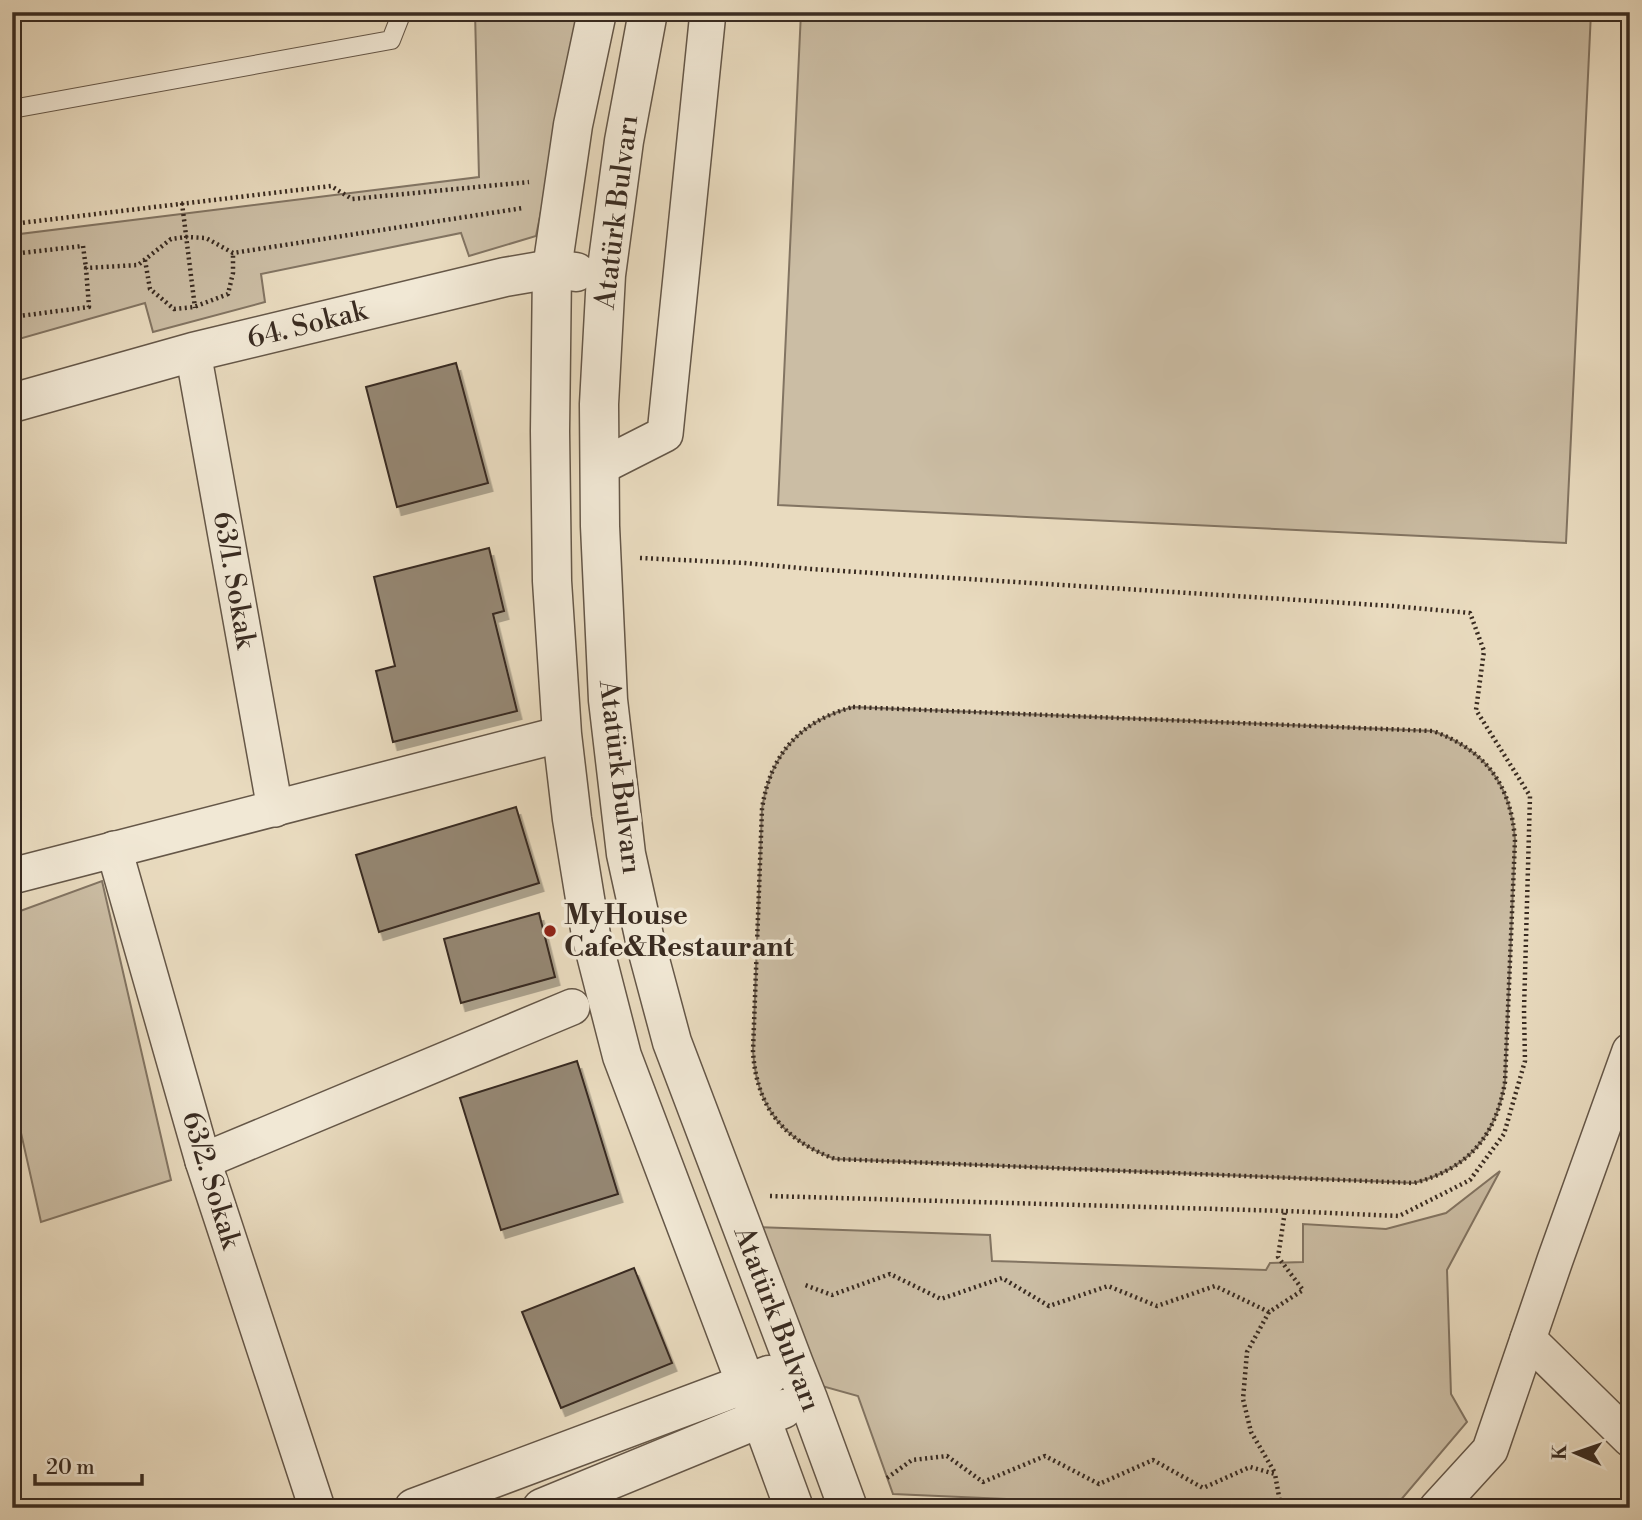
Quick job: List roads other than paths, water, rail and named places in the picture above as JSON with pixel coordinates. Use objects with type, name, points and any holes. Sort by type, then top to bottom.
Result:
[{"type":"street","name":"Atatürk Bulvarı","points":[[597,12],[573,125],[552,269],[552,581],[562,734],[572,819],[591,935],[622,1056],[794,1508]]},
{"type":"street","name":"Atatürk Bulvarı","points":[[648,12],[624,141],[606,275],[599,404],[601,545],[608,700],[626,854],[671,1042],[848,1508]]},
{"type":"street","points":[[600,467],[665,433],[708,12]]},
{"type":"street","name":"64. Sokak","points":[[12,403],[197,351],[505,277],[552,269],[606,275]]},
{"type":"street","name":"63/1. Sokak","points":[[197,351],[275,808]]},
{"type":"street","points":[[12,876],[562,734]]},
{"type":"street","name":"63/2. Sokak","points":[[114,849],[203,1161],[317,1508]]},
{"type":"street","points":[[203,1161],[572,1007]]},
{"type":"street","points":[[1437,1508],[1490,1450],[1630,1051]]},
{"type":"street","points":[[1528,1339],[1630,1439]]},
{"type":"street","points":[[542,1508],[754,1401],[794,1364]]},
{"type":"street","points":[[414,1508],[754,1401],[808,1399]]},
{"type":"lane","points":[[12,109],[391,40],[402,12]]},
{"type":"place","name":"MyHouse Cafe&Restaurant","points":[[550,931]]}]
